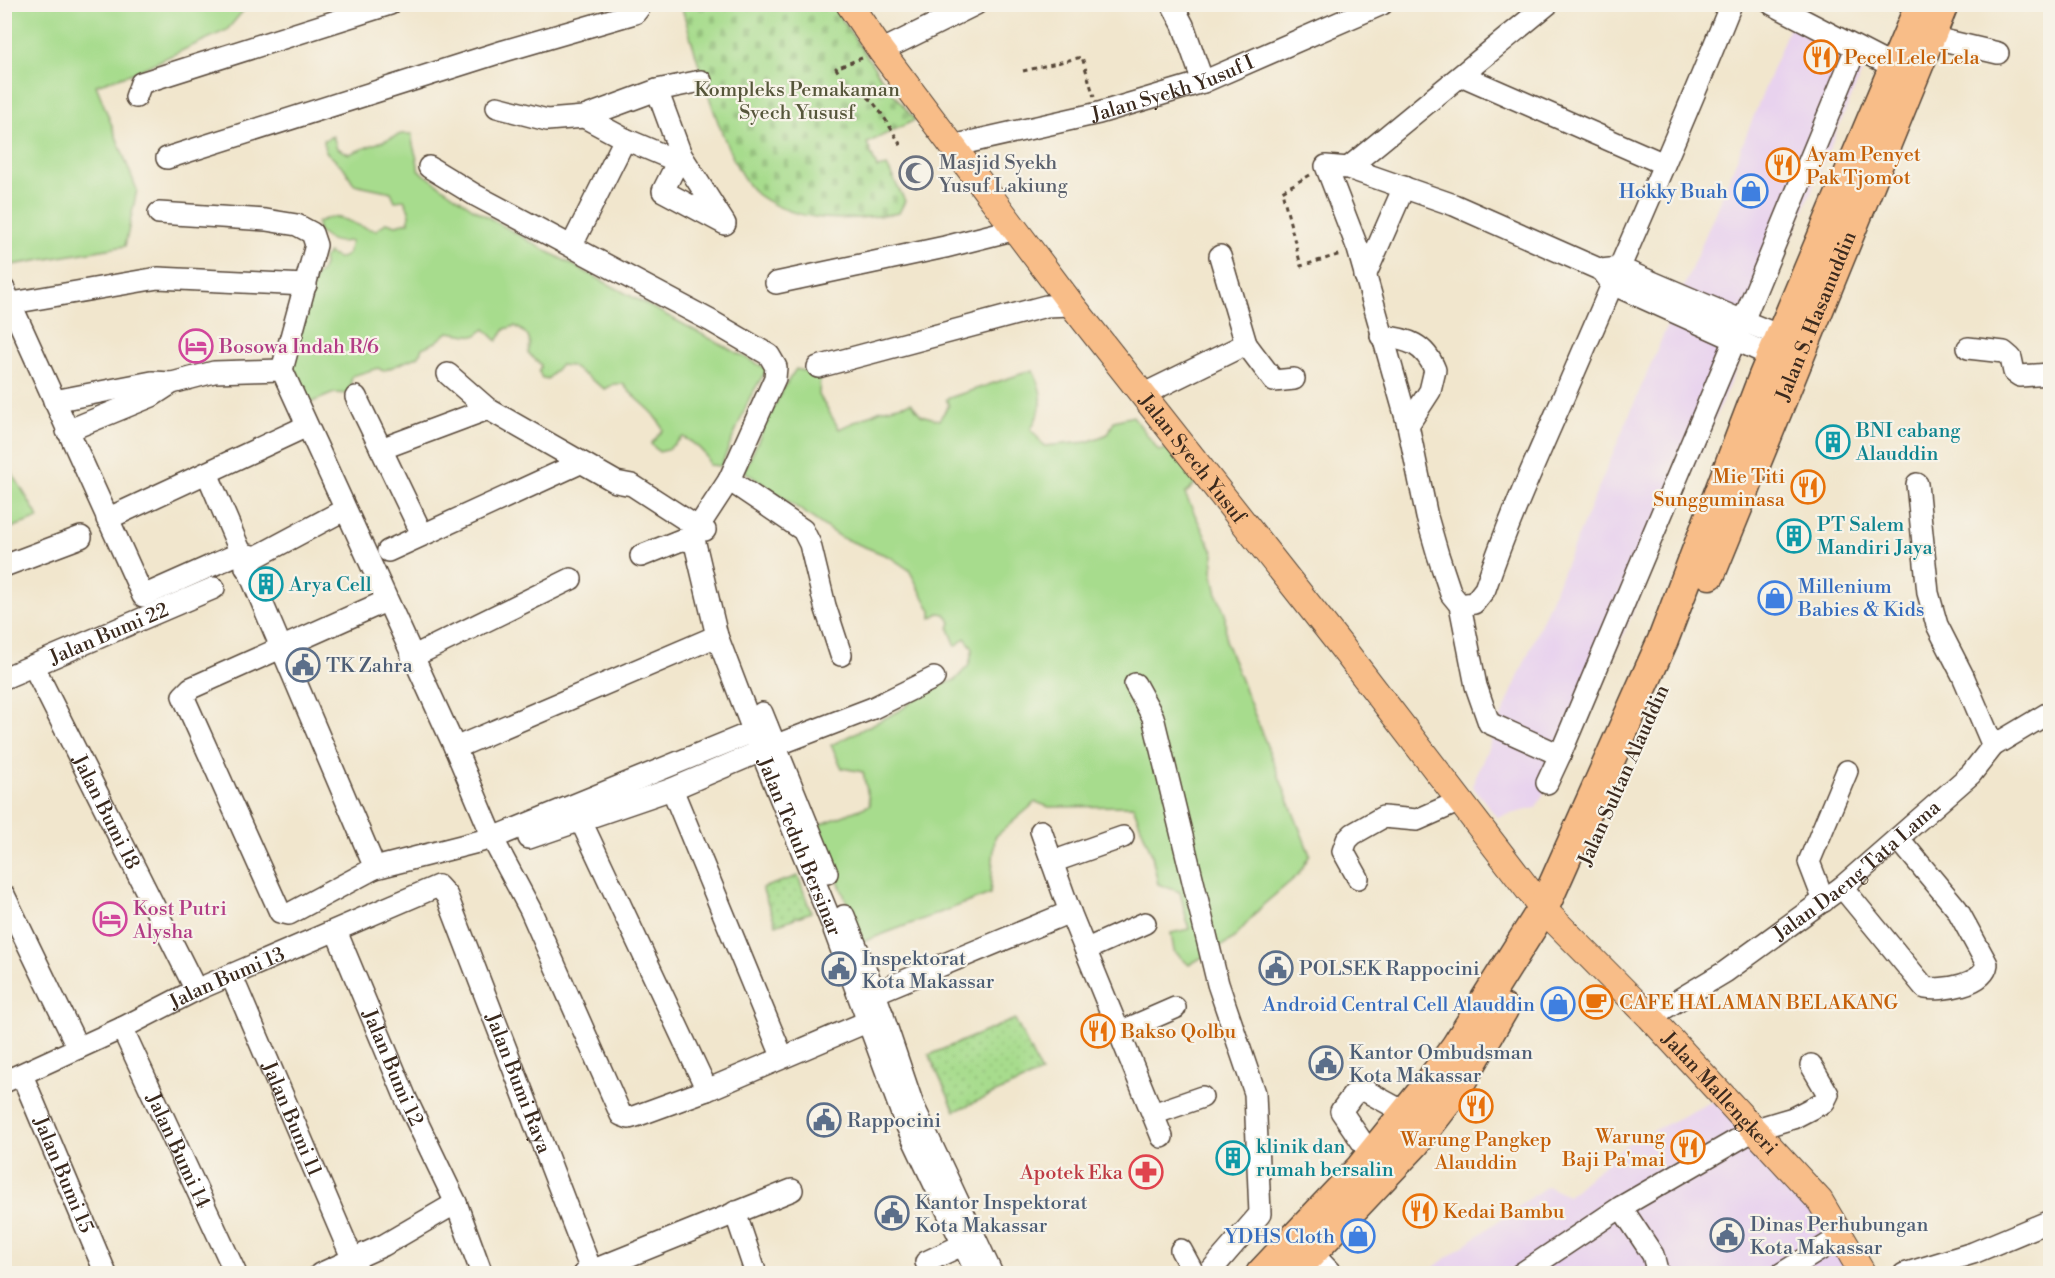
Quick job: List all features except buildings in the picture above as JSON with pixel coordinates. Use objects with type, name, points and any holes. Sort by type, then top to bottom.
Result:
[{"type":"highway","name":"Jalan S. Hasanuddin","points":[[1679,626],[1905,70],[1921,4]]},
{"type":"highway","name":"Jalan S. Hasanuddin","points":[[1905,70],[1930,37],[1943,4]]},
{"type":"highway","name":"Jalan Sultan Alauddin","points":[[1301,1263],[1414,1144],[1455,1092],[1552,919],[1676,657],[1679,626]]},
{"type":"highway","name":"Jalan Sultan Alauddin","points":[[1261,1274],[1371,1155],[1406,1113],[1552,919]]},
{"type":"main road","name":"Jalan Syech Yusuf","points":[[849,4],[881,51],[1072,304],[1552,919]]},
{"type":"main road","name":"Jalan Mallengkeri","points":[[1552,919],[1650,1017],[1821,1201],[1863,1274]]},
{"type":"street","points":[[136,97],[141,82],[390,4]]},
{"type":"street","points":[[167,158],[634,13],[642,4]]},
{"type":"street","points":[[881,51],[976,4]]},
{"type":"street","points":[[1172,4],[1183,25],[1203,82]]},
{"type":"street","points":[[1347,168],[1548,4]]},
{"type":"street","points":[[1460,605],[1474,603],[1485,589],[1611,274],[1664,164],[1731,4]]},
{"type":"street","points":[[1772,4],[1856,48],[1905,70]]},
{"type":"street","name":"Jalan Syekh Yusuf I","points":[[952,146],[1099,113],[1203,82],[1382,5]]},
{"type":"street","points":[[1930,37],[1998,54]]},
{"type":"street","points":[[1547,783],[1856,48]]},
{"type":"street","points":[[1462,76],[1664,164]]},
{"type":"street","points":[[497,106],[547,120],[584,117],[657,90],[701,81]]},
{"type":"street","points":[[584,117],[625,139],[679,158],[657,90]]},
{"type":"street","points":[[572,245],[625,139]]},
{"type":"street","points":[[1560,755],[1489,723],[1476,686],[1460,605],[1451,594],[1427,517],[1408,425],[1358,249],[1326,166],[1347,168],[1454,205],[1789,351]]},
{"type":"street","points":[[429,167],[475,195],[711,321],[773,360],[775,378],[729,480],[700,531],[641,556]]},
{"type":"street","points":[[1365,276],[1404,187]]},
{"type":"street","points":[[159,213],[297,225],[312,233],[316,240],[282,370],[344,510],[455,748],[495,842],[530,909],[621,1115],[629,1118],[636,1116],[707,1090],[875,1017]]},
{"type":"street","points":[[776,283],[945,247],[1016,229]]},
{"type":"street","points":[[1220,256],[1246,344],[1274,381],[1294,379]]},
{"type":"street","points":[[306,285],[179,277],[8,296],[143,596],[248,559],[344,510]]},
{"type":"street","points":[[818,367],[1046,306],[1072,304]]},
{"type":"street","points":[[1382,336],[1409,340],[1418,345],[1425,351],[1435,370],[1430,392],[1408,425]]},
{"type":"street","points":[[1144,394],[1246,344]]},
{"type":"street","points":[[1968,348],[2004,352],[2011,358],[2014,372],[2020,376],[2050,374]]},
{"type":"street","points":[[54,401],[143,384],[172,383],[214,372],[282,370]]},
{"type":"street","points":[[448,374],[488,409],[616,482],[628,500],[700,531]]},
{"type":"street","points":[[67,431],[152,396],[172,383]]},
{"type":"street","points":[[356,397],[422,534]]},
{"type":"street","points":[[381,449],[488,409]]},
{"type":"street","points":[[107,519],[307,426]]},
{"type":"street","points":[[388,551],[580,463]]},
{"type":"street","points":[[207,473],[248,559],[280,646],[375,868]]},
{"type":"street","points":[[729,480],[803,530],[810,544],[825,606],[841,655]]},
{"type":"street","points":[[1917,484],[1928,593],[1937,625],[1963,676],[1993,746]]},
{"type":"street","name":"Jalan Teduh Bersinar","points":[[700,531],[717,636],[875,993],[876,1048],[906,1122],[970,1241],[992,1274]]},
{"type":"street","name":"Jalan Teduh Bersinar","points":[[700,531],[710,571],[764,739],[875,1017]]},
{"type":"street","points":[[4,566],[81,537]]},
{"type":"street","points":[[412,657],[571,579]]},
{"type":"street","name":"Jalan Bumi 22","points":[[4,678],[214,588]]},
{"type":"street","points":[[386,601],[280,646],[191,688],[183,696],[280,912],[288,914],[375,868],[495,842],[580,819],[672,789],[764,739]]},
{"type":"street","points":[[455,748],[717,636]]},
{"type":"street","name":"Jalan Bumi 18","points":[[34,667],[196,990]]},
{"type":"street","name":"Jalan Teduh Bersinar","points":[[764,739],[873,708],[934,678]]},
{"type":"street","points":[[1135,684],[1153,717],[1218,984],[1255,1094],[1260,1214],[1208,1274]]},
{"type":"street","name":"Jalan Daeng Tata Lama","points":[[1650,1017],[1725,972],[1824,901],[1971,774],[1993,746],[2050,711]]},
{"type":"street","points":[[495,842],[764,739]]},
{"type":"street","points":[[1824,901],[1809,862],[1847,771]]},
{"type":"street","points":[[672,789],[782,1056]]},
{"type":"street","points":[[1358,878],[1343,850],[1353,834],[1383,817],[1417,820],[1460,801]]},
{"type":"street","points":[[580,819],[707,1090]]},
{"type":"street","points":[[1041,831],[1070,912],[1162,1137]]},
{"type":"street","points":[[1052,862],[1123,837]]},
{"type":"street","points":[[1842,887],[1925,988],[1970,983],[1980,977],[1986,971],[1987,964],[1964,925],[1958,909],[1898,838]]},
{"type":"street","name":"Jalan Bumi 13","points":[[13,1078],[122,1028],[196,990],[232,977],[432,886],[438,886],[447,896]]},
{"type":"street","points":[[4,895],[78,1048]]},
{"type":"street","name":"Jalan Bumi Raya","points":[[447,896],[609,1269]]},
{"type":"street","points":[[875,993],[1070,912]]},
{"type":"street","points":[[1087,949],[1145,923]]},
{"type":"street","name":"Jalan Bumi 12","points":[[336,931],[407,1101],[456,1203]]},
{"type":"street","name":"Jalan Bumi 11","points":[[232,977],[356,1267]]},
{"type":"street","points":[[1120,1032],[1175,1008]]},
{"type":"street","name":"Jalan Bumi 14","points":[[122,1028],[236,1274]]},
{"type":"street","points":[[1521,1274],[1621,1207],[1756,1129],[1793,1118],[1824,1102],[1828,1094],[1811,1065]]},
{"type":"street","name":"Jalan Bumi 15","points":[[13,1078],[106,1274]]},
{"type":"street","points":[[1371,1155],[1341,1111],[1353,1095],[1362,1089],[1406,1113]]},
{"type":"street","points":[[1153,1114],[1202,1097]]},
{"type":"street","points":[[609,1269],[735,1212],[792,1190]]},
{"type":"street","points":[[320,1274],[356,1267],[456,1203],[482,1274]]},
{"type":"street","points":[[1621,1207],[1653,1255],[1658,1274]]},
{"type":"street","points":[[735,1212],[756,1274]]},
{"type":"street","points":[[1904,1274],[1973,1253],[2050,1221]]},
{"type":"street","points":[[1781,1274],[1844,1239]]},
{"type":"street","points":[[1795,1274],[1844,1239]]},
{"type":"street","points":[[926,1262],[970,1241]]},
{"type":"street","name":"Jalan Teduh Bersinar","points":[[970,1241],[977,1274]]},
{"type":"street","points":[[1180,1250],[1194,1274]]},
{"type":"street","points":[[1301,1263],[1332,1274]]},
{"type":"path","points":[[881,51],[834,69],[849,88],[868,97],[902,147]]},
{"type":"path","points":[[1023,71],[1082,57],[1099,113]]},
{"type":"path","points":[[1326,166],[1282,191],[1300,266],[1358,249]]},
{"type":"shaded area","points":[[1792,20],[1868,58],[1611,663],[1536,808],[1497,817],[1472,786],[1720,201]]},
{"type":"shaded area","points":[[1717,1099],[1827,1220],[1846,1273],[1424,1274],[1547,1186],[1568,1196],[1627,1144]]},
{"type":"green space","points":[[5,4],[248,5],[227,30],[133,73],[96,85],[137,190],[125,246],[5,266]]},
{"type":"green space","name":"Kompleks Pemakaman Syech Yususf","points":[[681,5],[832,5],[887,86],[915,120],[867,143],[877,168],[887,166],[905,201],[899,213],[844,219],[808,216],[774,205],[758,195],[746,182],[723,135],[702,76]]},
{"type":"green space","points":[[401,134],[412,134],[418,170],[474,209],[545,250],[767,369],[750,397],[721,466],[709,465],[703,452],[683,437],[667,450],[659,452],[651,444],[663,430],[660,422],[623,384],[614,384],[605,389],[571,366],[560,365],[548,379],[542,378],[539,372],[541,365],[528,353],[530,343],[528,336],[515,326],[505,329],[497,341],[485,329],[475,336],[448,332],[436,342],[422,348],[419,356],[383,371],[378,368],[352,376],[349,394],[334,393],[305,405],[289,365],[316,275],[321,272],[324,265],[323,258],[329,253],[338,258],[345,256],[348,254],[351,241],[330,240],[318,231],[317,223],[333,217],[376,230],[387,222],[396,225],[409,222],[409,210],[404,200],[395,201],[391,192],[354,184],[344,168],[325,151],[324,140],[333,136],[337,148],[349,154]]},
{"type":"green space","points":[[796,369],[820,375],[819,395],[839,429],[881,410],[911,403],[921,415],[939,420],[949,405],[946,399],[1033,370],[1041,393],[1041,406],[1031,429],[1044,446],[1087,442],[1108,434],[1114,421],[1133,416],[1159,451],[1174,447],[1203,476],[1185,494],[1214,554],[1212,570],[1217,595],[1225,613],[1226,642],[1310,855],[1298,875],[1263,905],[1233,939],[1189,965],[1174,951],[1171,933],[1189,929],[1180,892],[1158,884],[1152,855],[1133,806],[1049,807],[1036,802],[995,837],[990,894],[862,942],[817,826],[870,805],[863,772],[842,768],[831,745],[899,711],[928,690],[955,680],[969,665],[973,648],[965,638],[956,646],[949,629],[951,622],[945,614],[939,613],[931,618],[931,611],[909,570],[890,557],[840,537],[744,471],[774,406]]},
{"type":"green space","points":[[4,459],[39,518],[5,530],[4,530]]},
{"type":"green space","points":[[798,876],[811,912],[776,925],[762,888]]},
{"type":"green space","points":[[1015,1019],[1041,1073],[955,1111],[929,1055]]},
{"type":"place","name":"Pecel Lele Lela","points":[[1821,57]]},
{"type":"place","name":"Ayam Penyet Pak Tjomot","points":[[1783,165]]},
{"type":"place","name":"Masjid Syekh Yusuf Lakiung","points":[[916,173]]},
{"type":"place","name":"Hokky Buah","points":[[1751,191]]},
{"type":"place","name":"Bosowa Indah R/6","points":[[196,346]]},
{"type":"place","name":"BNI cabang Alauddin","points":[[1833,442]]},
{"type":"place","name":"Mie Titi Sungguminasa","points":[[1808,487]]},
{"type":"place","name":"PT Salem Mandiri Jaya","points":[[1794,536]]},
{"type":"place","name":"Arya Cell","points":[[266,584]]},
{"type":"place","name":"Millenium Babies & Kids","points":[[1775,598]]},
{"type":"place","name":"TK Zahra","points":[[303,665]]},
{"type":"place","name":"Kost Putri Alysha","points":[[110,919]]},
{"type":"place","name":"POLSEK Rappocini","points":[[1276,968]]},
{"type":"place","name":"Inspektorat Kota Makassar","points":[[839,969]]},
{"type":"place","name":"CAFE HALAMAN BELAKANG","points":[[1596,1002]]},
{"type":"place","name":"Android Central Cell Alauddin","points":[[1558,1004]]},
{"type":"place","name":"Bakso Qolbu","points":[[1098,1031]]},
{"type":"place","name":"Kantor Ombudsman Kota Makassar","points":[[1326,1063]]},
{"type":"place","name":"Warung Pangkep Alauddin","points":[[1476,1106]]},
{"type":"place","name":"Rappocini","points":[[824,1120]]},
{"type":"place","name":"Warung Baji Pa'mai","points":[[1688,1147]]},
{"type":"place","name":"klinik dan rumah bersalin","points":[[1233,1158]]},
{"type":"place","name":"Apotek Eka","points":[[1146,1172]]},
{"type":"place","name":"Kedai Bambu","points":[[1420,1211]]},
{"type":"place","name":"Kantor Inspektorat Kota Makassar","points":[[892,1213]]},
{"type":"place","name":"Dinas Perhubungan Kota Makassar","points":[[1727,1235]]},
{"type":"place","name":"YDHS Cloth","points":[[1358,1236]]}]
